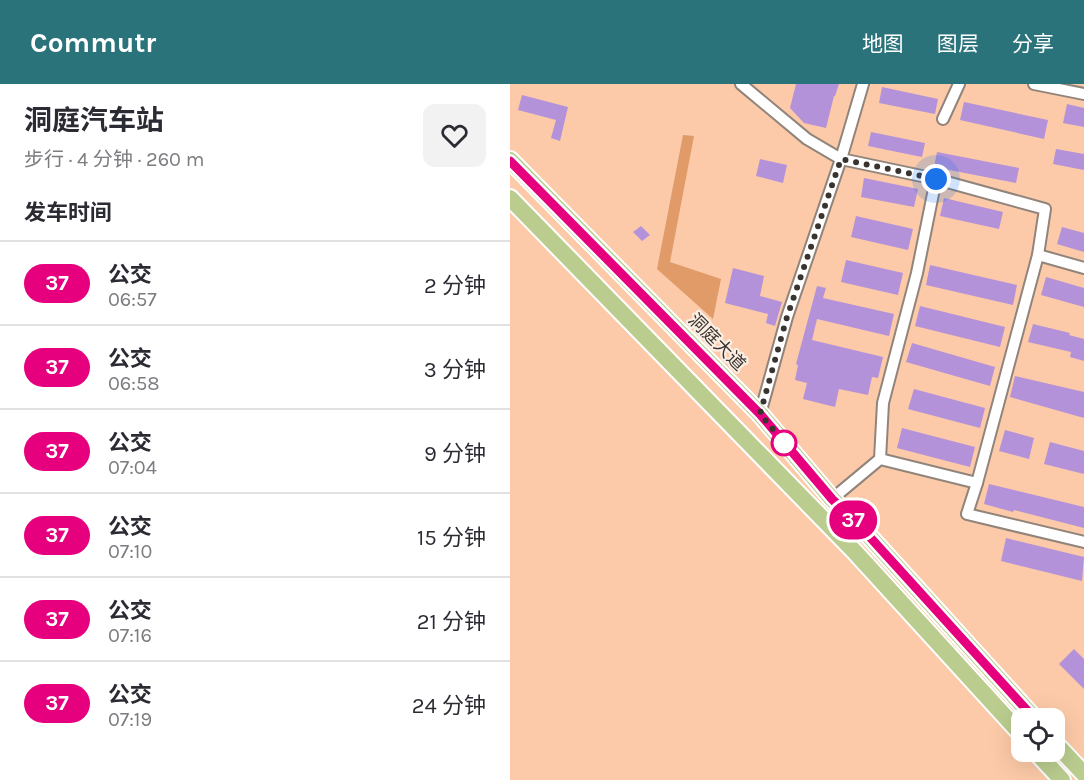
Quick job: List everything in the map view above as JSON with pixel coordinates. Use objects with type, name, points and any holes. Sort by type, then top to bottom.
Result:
[{"type":"main road","name":"洞庭大道","points":[[510,160],[760,414],[832,499],[868,535],[1025,708]]},
{"type":"main road","points":[[510,198],[855,552],[1011,723]]},
{"type":"main road","points":[[1065,754],[1084,774]]},
{"type":"main road","points":[[1045,762],[1062,780]]},
{"type":"street","points":[[741,84],[807,139],[841,159],[936,179],[1045,209],[1038,255],[967,514],[1084,542]]},
{"type":"street","points":[[760,414],[787,317],[841,159],[863,84]]},
{"type":"street","points":[[943,119],[959,84]]},
{"type":"street","points":[[1034,84],[1084,94]]},
{"type":"street","points":[[832,499],[880,459],[883,403],[917,273],[936,179]]},
{"type":"street","points":[[1038,255],[1084,268]]},
{"type":"street","points":[[880,459],[977,483]]},
{"type":"shaded area","points":[[510,84],[1084,84],[1084,780],[510,780]]},
{"type":"shaded area","points":[[683,135],[694,136],[670,262],[721,279],[713,319],[657,269]]},
{"type":"building","points":[[796,84],[839,84],[826,128],[804,123],[790,108]]},
{"type":"building","points":[[882,87],[938,99],[935,114],[879,103]]},
{"type":"building","points":[[522,95],[568,107],[560,141],[551,138],[556,120],[518,110]]},
{"type":"building","points":[[964,102],[1048,120],[1044,139],[960,120]]},
{"type":"building","points":[[1067,104],[1084,108],[1084,127],[1063,123]]},
{"type":"building","points":[[871,132],[925,143],[922,157],[868,146]]},
{"type":"building","points":[[1056,149],[1084,154],[1084,170],[1053,164]]},
{"type":"building","points":[[937,152],[1019,168],[1016,183],[934,167]]},
{"type":"building","points":[[760,159],[787,165],[783,183],[756,176]]},
{"type":"building","points":[[864,178],[918,189],[914,207],[861,197]]},
{"type":"building","points":[[944,198],[1003,212],[999,229],[940,216]]},
{"type":"building","points":[[856,216],[913,229],[908,250],[851,237]]},
{"type":"building","points":[[641,226],[650,235],[642,241],[633,232]]},
{"type":"building","points":[[1062,227],[1084,233],[1084,252],[1057,244]]},
{"type":"building","points":[[846,260],[903,273],[898,295],[841,282]]},
{"type":"building","points":[[930,265],[1017,285],[1013,305],[926,285]]},
{"type":"building","points":[[733,268],[764,276],[760,296],[782,302],[775,326],[766,323],[768,314],[725,303]]},
{"type":"building","points":[[1046,277],[1084,288],[1084,307],[1041,295]]},
{"type":"building","points":[[817,286],[826,288],[823,298],[894,314],[889,336],[817,319],[812,340],[883,357],[878,378],[872,377],[868,395],[839,389],[835,407],[803,399],[807,383],[795,380],[798,365],[796,364]]},
{"type":"building","points":[[920,306],[1005,327],[1000,347],[915,326]]},
{"type":"building","points":[[1033,324],[1070,333],[1069,335],[1084,339],[1084,361],[1070,357],[1071,352],[1028,342]]},
{"type":"building","points":[[912,343],[995,367],[990,386],[906,362]]},
{"type":"building","points":[[1015,376],[1084,392],[1084,418],[1010,397]]},
{"type":"building","points":[[914,389],[985,408],[980,428],[908,409]]},
{"type":"building","points":[[902,428],[975,447],[970,467],[897,448]]},
{"type":"building","points":[[1005,430],[1034,438],[1029,459],[999,451]]},
{"type":"building","points":[[1050,442],[1084,451],[1084,474],[1044,464]]},
{"type":"building","points":[[989,484],[1084,507],[1084,528],[984,504]]},
{"type":"building","points":[[1006,538],[1084,557],[1082,581],[1001,561]]},
{"type":"building","points":[[1074,649],[1084,659],[1084,689],[1059,664]]},
{"type":"bus line","name":"37","points":[[510,161],[760,414],[832,499],[868,535],[1025,708]]},
{"type":"route","points":[[784,443],[789,448],[760,414],[787,317],[841,159],[936,179]]}]
